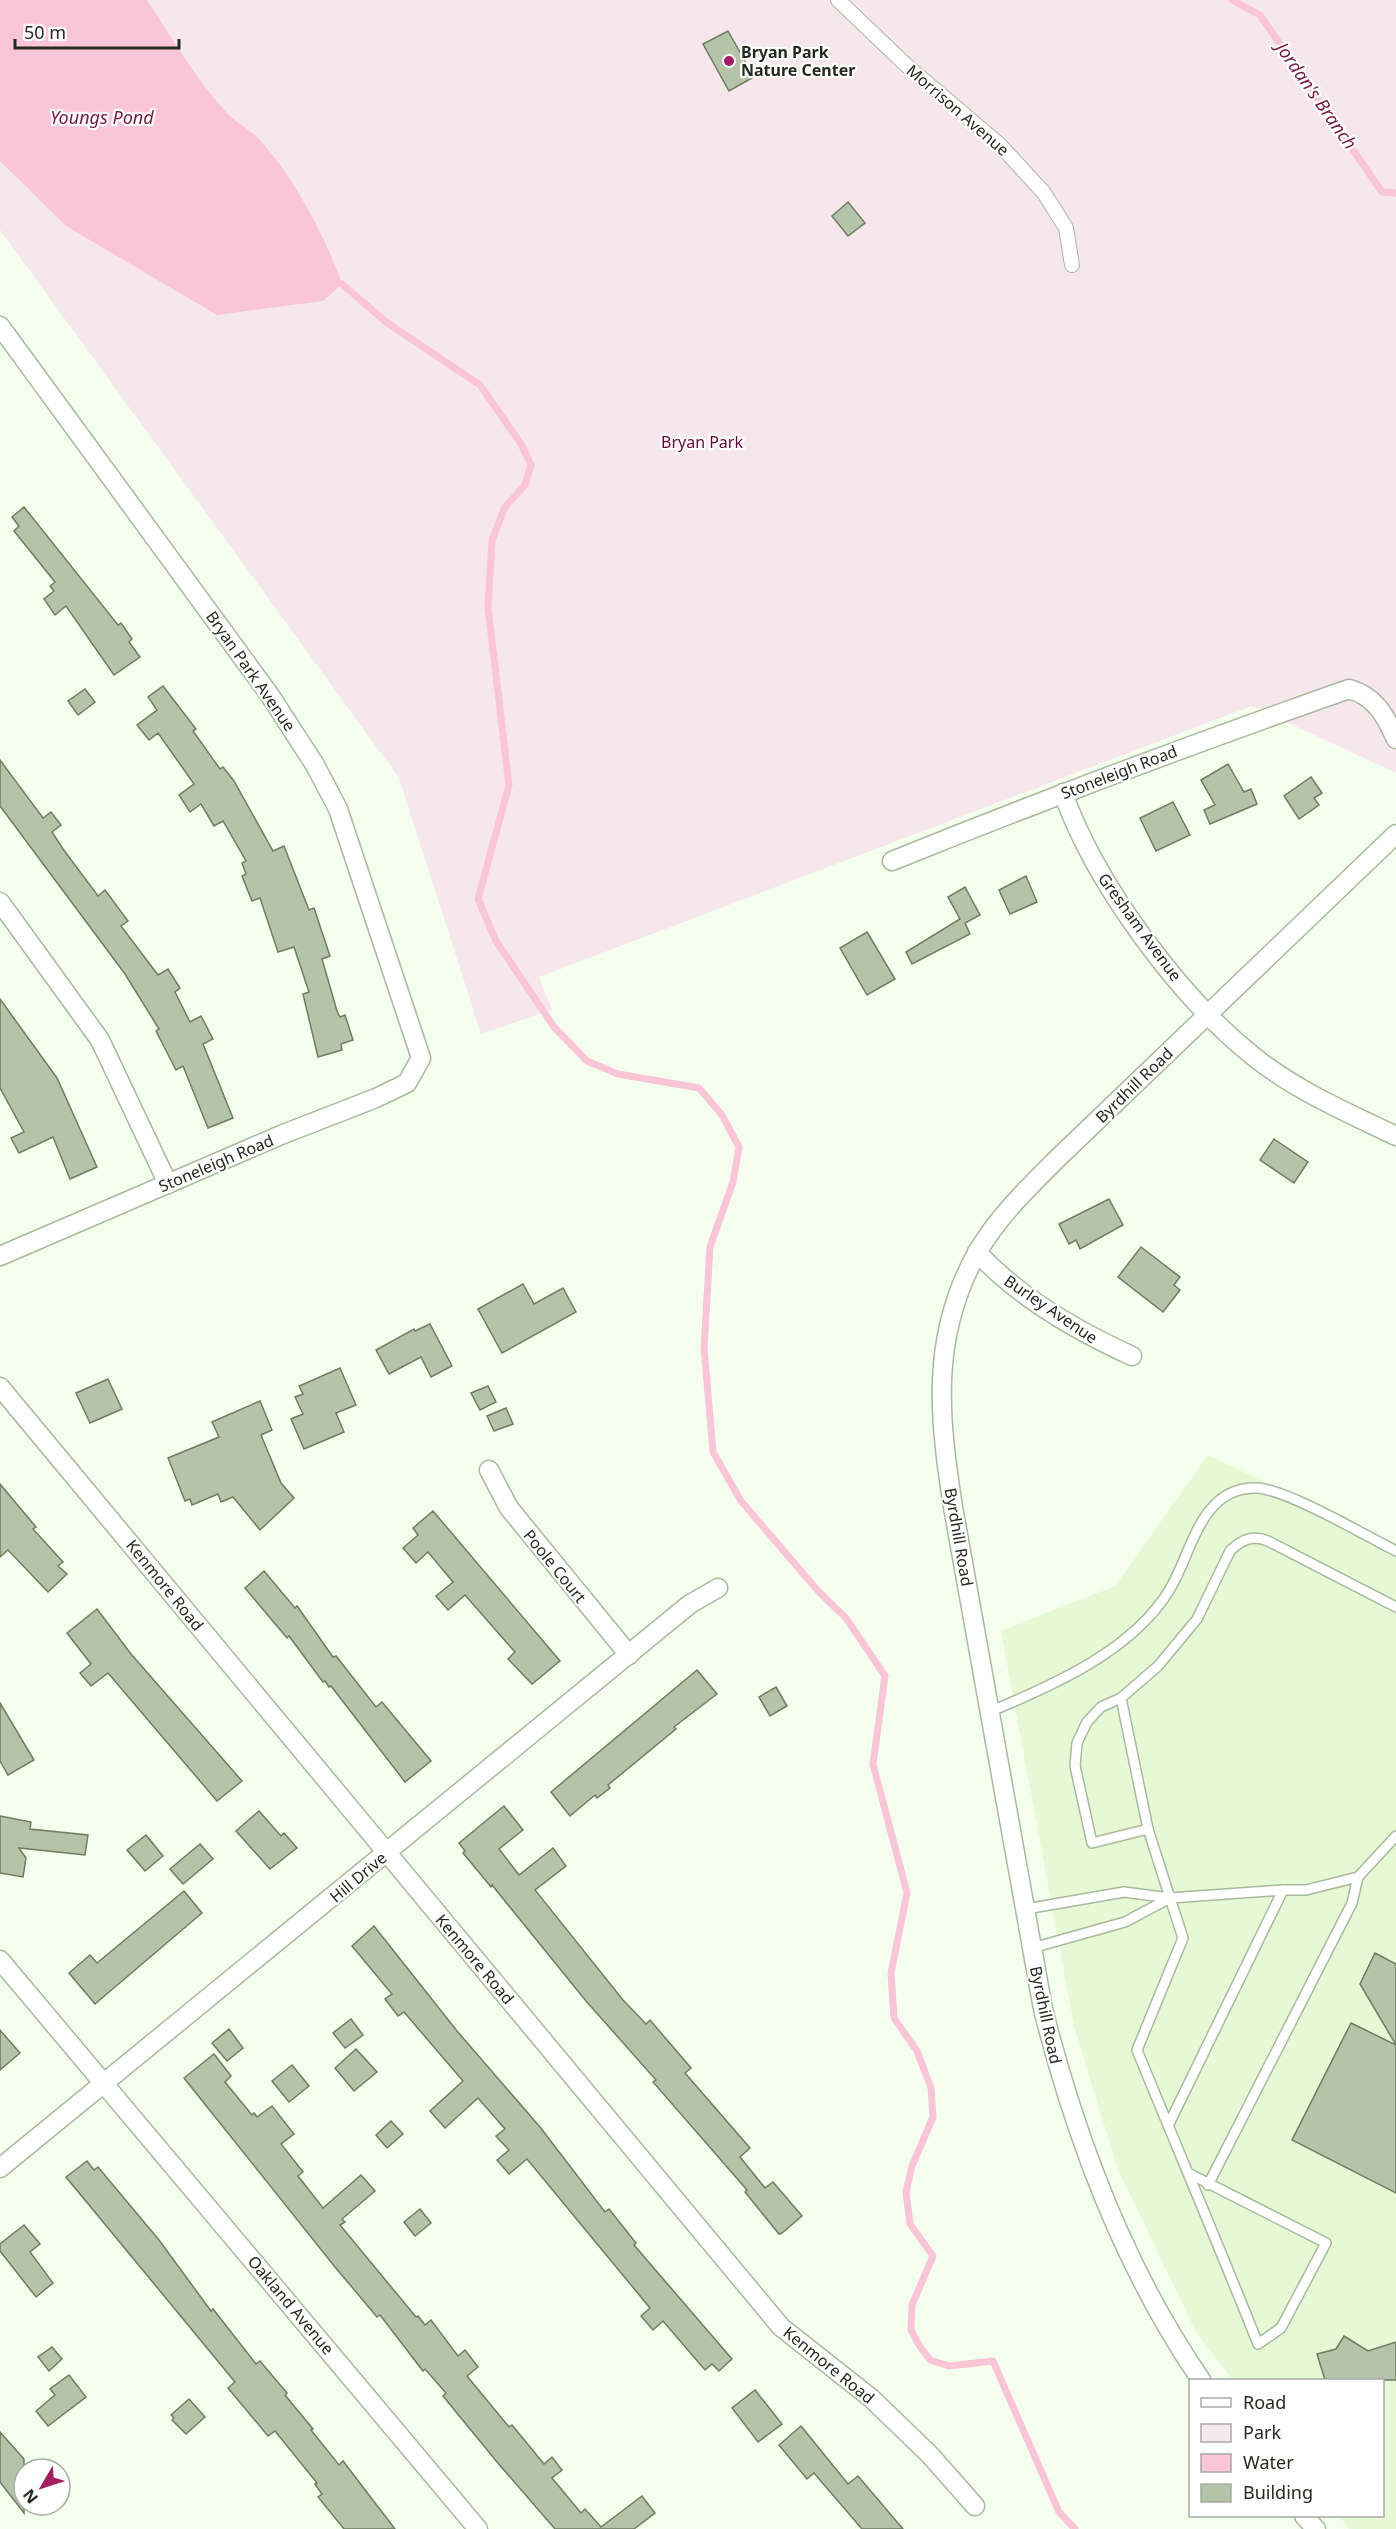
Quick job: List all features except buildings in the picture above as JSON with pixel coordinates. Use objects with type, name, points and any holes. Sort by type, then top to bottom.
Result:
[{"type":"street","name":"Morrison Avenue","points":[[838,0],[905,64],[1000,144],[1044,194],[1066,228],[1072,265]]},
{"type":"street","name":"Bryan Park Avenue","points":[[0,326],[269,694],[315,765],[338,809],[421,1058]]},
{"type":"street","name":"Stoneleigh Road","points":[[892,861],[1062,793],[1349,689],[1365,693],[1376,702],[1396,739]]},
{"type":"street","name":"Gresham Avenue","points":[[1062,793],[1072,819],[1096,865],[1153,950],[1207,1015],[1262,1062],[1338,1108],[1396,1136]]},
{"type":"street","name":"Byrdhill Road","points":[[1201,2379],[1159,2311],[1117,2230],[1079,2136],[1046,2020],[952,1507],[940,1405],[941,1366],[950,1321],[977,1252],[1032,1184],[1396,834]]},
{"type":"street","points":[[0,902],[100,1040],[168,1184]]},
{"type":"street","name":"Stoneleigh Road","points":[[0,1256],[376,1098],[407,1083],[421,1058]]},
{"type":"street","name":"Burley Avenue","points":[[977,1252],[992,1268],[1054,1314],[1102,1342],[1132,1356]]},
{"type":"street","name":"Kenmore Road","points":[[0,1387],[782,2327],[871,2398],[930,2455],[975,2506]]},
{"type":"street","name":"Poole Court","points":[[489,1470],[509,1508],[629,1655]]},
{"type":"street","name":"Hill Drive","points":[[0,2168],[690,1604],[718,1588]]},
{"type":"street","name":"Oakland Avenue","points":[[0,1960],[478,2529]]},
{"type":"street","points":[[1305,2517],[1316,2529]]},
{"type":"lane","points":[[990,1712],[1051,1686],[1130,1636],[1153,1613],[1171,1589],[1198,1526],[1212,1506],[1229,1495],[1254,1488],[1278,1492],[1396,1551]]},
{"type":"lane","points":[[1148,1829],[1092,1843],[1075,1766],[1077,1743],[1088,1722],[1101,1707],[1121,1698],[1158,1666],[1197,1619],[1230,1551],[1248,1539],[1258,1538],[1396,1607]]},
{"type":"lane","points":[[1121,1698],[1148,1829],[1183,1938],[1137,2050],[1190,2174],[1258,2344],[1281,2328],[1326,2243],[1190,2174]]},
{"type":"lane","points":[[1208,2185],[1352,1903],[1358,1877],[1396,1836]]},
{"type":"lane","points":[[1026,1909],[1124,1892],[1170,1898],[1306,1890],[1358,1877]]},
{"type":"lane","points":[[1168,2126],[1283,1890]]},
{"type":"lane","points":[[1032,1948],[1125,1922],[1170,1898]]},
{"type":"shaded area","points":[[1208,1455],[1396,1544],[1396,2529],[1349,2529],[1340,2517],[1384,2517],[1384,2379],[1232,2379],[1197,2334],[1117,2167],[1074,2026],[1001,1631],[1115,1586]]},
{"type":"green space","name":"Bryan Park","points":[[0,0],[1396,0],[1396,773],[1252,706],[539,977],[552,1010],[481,1034],[399,778],[0,230]]},
{"type":"water","name":"Youngs Pond","points":[[0,0],[147,0],[204,86],[230,116],[258,138],[284,170],[317,226],[342,284],[323,301],[217,315],[66,226],[0,161]]},
{"type":"waterway","name":"Jordan's Branch","points":[[1232,0],[1260,15],[1382,192],[1396,193]]},
{"type":"waterway","points":[[342,284],[386,322],[480,385],[521,444],[531,465],[525,485],[505,507],[492,540],[488,607],[509,785],[478,899],[496,941],[554,1027],[587,1061],[618,1074],[699,1088],[722,1115],[739,1147],[733,1182],[710,1247],[704,1348],[713,1452],[741,1501],[819,1592],[846,1618],[885,1676],[873,1764],[907,1893],[891,1973],[894,2018],[917,2051],[931,2088],[933,2117],[912,2166],[906,2192],[910,2224],[933,2256],[912,2305],[911,2330],[930,2360],[949,2366],[993,2361],[1059,2512],[1075,2529]]},
{"type":"place","name":"Bryan Park Nature Center","points":[[729,61]]}]
